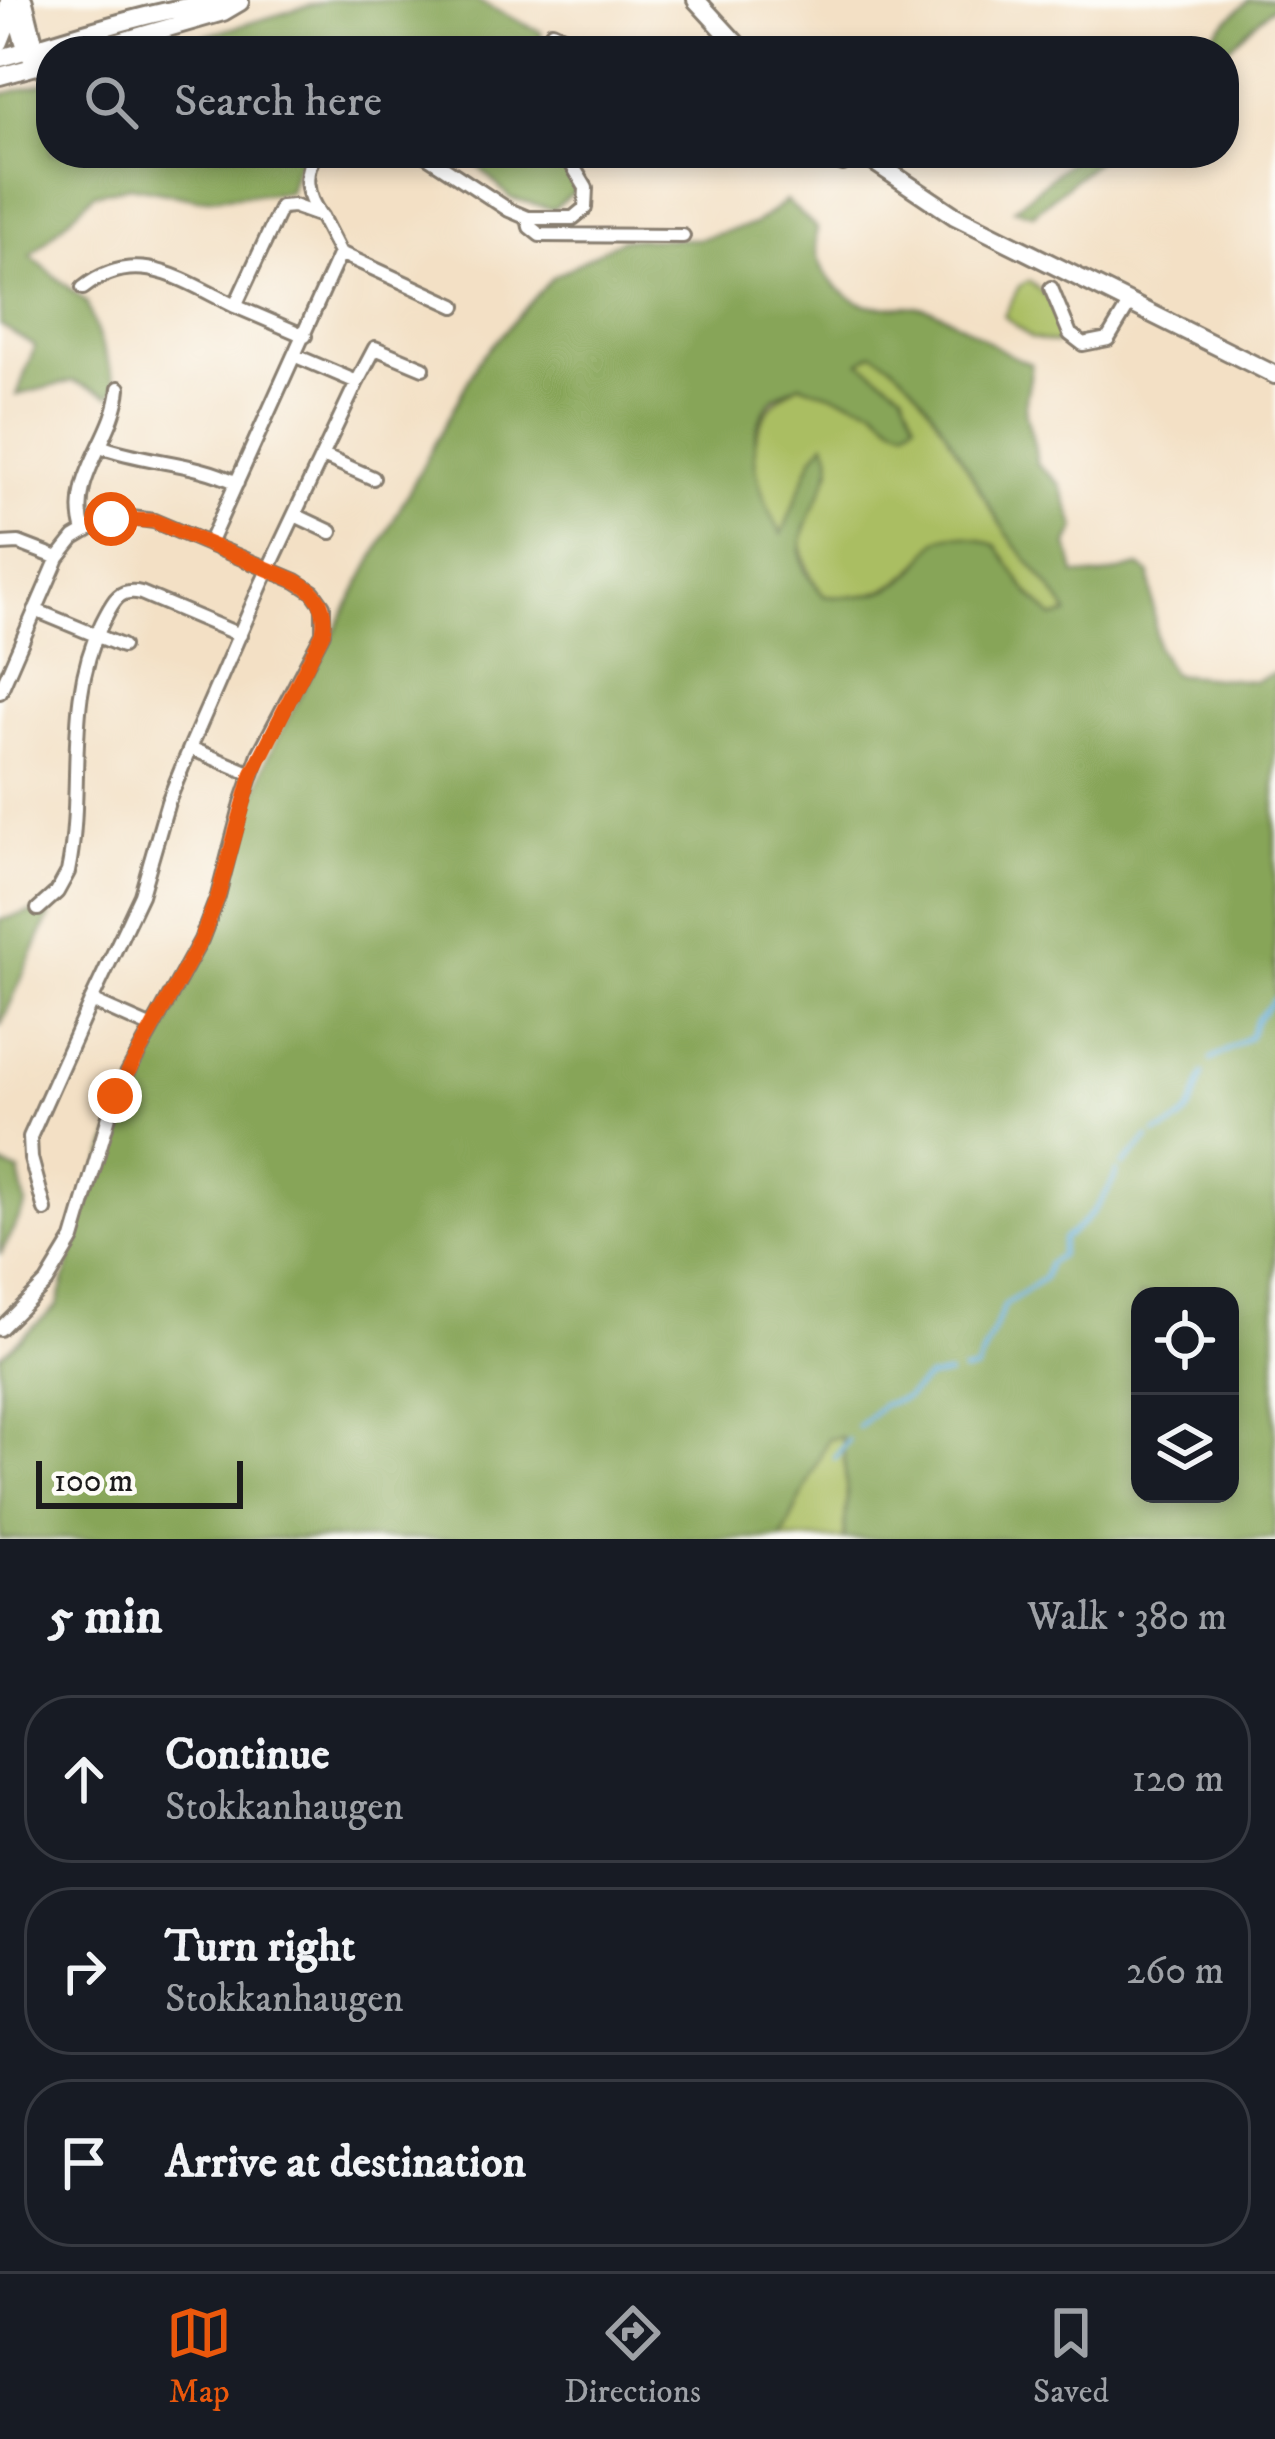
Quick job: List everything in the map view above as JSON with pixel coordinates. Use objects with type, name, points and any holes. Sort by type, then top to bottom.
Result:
[{"type":"main road","points":[[696,0],[728,36]]},
{"type":"main road","points":[[95,36],[154,15],[219,1],[242,1]]},
{"type":"main road","points":[[140,36],[223,12],[242,1]]},
{"type":"main road","points":[[0,58],[36,56]]},
{"type":"main road","points":[[0,76],[36,57]]},
{"type":"main road","points":[[883,168],[955,216],[1275,375]]},
{"type":"street","points":[[0,43],[10,0]]},
{"type":"street","points":[[10,0],[36,52]]},
{"type":"street","points":[[24,0],[36,48]]},
{"type":"street","points":[[309,168],[311,200],[340,253],[455,306]]},
{"type":"street","points":[[444,168],[509,211],[528,218],[574,218],[585,208],[586,188],[574,168]]},
{"type":"street","points":[[235,306],[278,211],[293,206],[321,216]]},
{"type":"street","points":[[528,218],[534,232],[548,237],[683,236]]},
{"type":"street","points":[[208,544],[340,253]]},
{"type":"street","points":[[83,288],[107,272],[140,266],[305,336]]},
{"type":"street","points":[[1052,288],[1070,334],[1083,344],[1108,339],[1129,304]]},
{"type":"street","points":[[45,1210],[30,1137],[67,1047],[141,895],[168,802],[268,569],[375,348],[423,368]]},
{"type":"street","points":[[296,356],[357,382]]},
{"type":"street","points":[[84,531],[80,491],[116,409],[119,388]]},
{"type":"street","points":[[100,446],[131,457],[200,467],[237,483]]},
{"type":"street","points":[[323,456],[373,478]]},
{"type":"street","points":[[296,515],[331,532]]},
{"type":"street","points":[[0,692],[58,558],[84,531],[111,519],[141,518],[208,544],[313,592],[323,606],[325,623],[252,774],[213,911],[108,1113],[67,1252],[32,1300],[0,1329]]},
{"type":"street","points":[[0,544],[19,543],[58,558]]},
{"type":"street","points":[[38,909],[57,892],[68,872],[75,733],[83,676],[95,637],[116,596],[130,591],[240,635]]},
{"type":"street","points":[[35,610],[122,646]]},
{"type":"street","points":[[190,748],[252,774]]},
{"type":"street","points":[[91,1001],[152,1028]]},
{"type":"green space","points":[[328,0],[475,0],[541,32],[541,36],[205,36]]},
{"type":"green space","points":[[1249,0],[1275,0],[1239,38],[1211,36]]},
{"type":"green space","points":[[36,85],[36,168],[296,168],[289,192],[198,199],[130,186],[94,194],[31,256],[86,302],[117,387],[110,396],[73,381],[17,395],[35,346],[0,325],[0,95]]},
{"type":"green space","points":[[480,168],[567,168],[577,190],[553,209],[510,198]]},
{"type":"green space","points":[[1062,168],[1088,168],[1033,214],[1014,209]]},
{"type":"green space","points":[[786,201],[817,228],[817,251],[824,272],[848,296],[868,305],[933,310],[1031,364],[1025,408],[1036,463],[1060,484],[1076,528],[1068,544],[1075,574],[1100,576],[1139,566],[1150,574],[1157,647],[1172,674],[1254,681],[1275,673],[1275,1539],[844,1539],[847,1497],[842,1437],[828,1439],[782,1539],[0,1539],[0,1356],[57,1306],[113,1131],[206,950],[268,756],[479,360],[552,278],[622,239],[698,239],[755,224]],"holes":[[[873,353],[893,366],[930,407],[1006,532],[1068,614],[1053,618],[1026,590],[996,545],[960,535],[939,540],[906,579],[873,594],[824,596],[810,579],[801,554],[803,537],[824,486],[830,456],[825,442],[813,457],[782,534],[756,466],[757,430],[763,413],[774,398],[800,384],[874,407],[906,428],[915,421],[903,391],[860,362]]]},
{"type":"green space","points":[[1029,281],[1050,299],[1062,336],[1056,343],[1031,338],[1004,316],[1019,286]]},
{"type":"green space","points":[[873,352],[893,365],[930,407],[1006,532],[1069,614],[1053,618],[1026,590],[996,545],[939,540],[915,568],[890,586],[862,596],[824,596],[802,546],[807,518],[831,469],[813,457],[783,535],[756,473],[757,433],[779,398],[800,384],[874,407],[893,424],[860,362]]},
{"type":"green space","points":[[54,906],[0,1027],[0,920]]},
{"type":"green space","points":[[0,1164],[19,1172],[26,1205],[0,1255]]},
{"type":"green space","points":[[843,1437],[844,1539],[782,1539],[828,1438]]},
{"type":"waterway","points":[[1211,1060],[1249,1037],[1275,999]]},
{"type":"waterway","points":[[1156,1133],[1184,1118],[1203,1074]]},
{"type":"waterway","points":[[1123,1165],[1149,1138]]},
{"type":"waterway","points":[[963,1372],[976,1370],[1005,1305],[1044,1278],[1048,1264],[1060,1255],[1063,1238],[1095,1210],[1117,1172]]},
{"type":"waterway","points":[[858,1427],[882,1405],[905,1398],[927,1378],[948,1375]]},
{"type":"waterway","points":[[835,1458],[848,1440]]},
{"type":"route","points":[[111,519],[154,521],[296,581],[313,592],[325,614],[323,633],[252,774],[201,940],[115,1096]]}]
